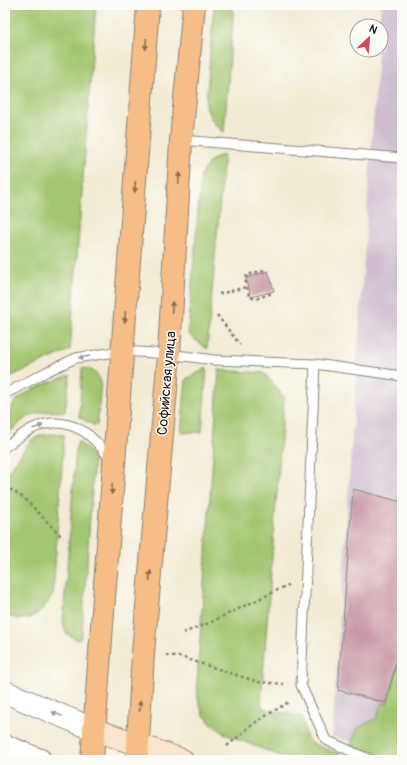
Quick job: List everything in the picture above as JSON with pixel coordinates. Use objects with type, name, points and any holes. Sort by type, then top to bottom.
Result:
[{"type":"main road","points":[[92,760],[93,728],[148,5]]},
{"type":"main road","name":"Софийская улица","points":[[137,752],[143,653],[169,354],[181,140],[194,5]]},
{"type":"main road","points":[[93,728],[137,752],[182,760]]},
{"type":"street","points":[[5,692],[93,728]]},
{"type":"street","points":[[5,746],[40,760]]},
{"type":"lane","points":[[181,140],[402,158]]},
{"type":"lane","points":[[5,394],[76,358],[122,351],[169,354],[214,360],[315,364],[402,376]]},
{"type":"lane","points":[[315,364],[302,688],[326,740],[371,760]]},
{"type":"lane","points":[[5,447],[36,426],[50,423],[62,423],[72,425],[87,433],[96,441],[114,463]]},
{"type":"path","points":[[264,270],[247,275],[245,280],[246,288],[249,296],[254,299],[272,293]]},
{"type":"path","points":[[218,294],[246,288]]},
{"type":"path","points":[[217,315],[227,330],[254,361]]},
{"type":"path","points":[[5,486],[24,498],[63,538]]},
{"type":"path","points":[[184,633],[209,623],[306,577]]},
{"type":"path","points":[[164,655],[181,657],[258,682],[302,688]]},
{"type":"path","points":[[227,746],[253,724],[302,688]]},
{"type":"shaded area","points":[[381,5],[402,5],[402,756],[332,736],[377,58],[389,58],[389,18],[380,18]]},
{"type":"green space","points":[[5,5],[96,5],[70,350],[14,375],[5,377]]},
{"type":"green space","points":[[214,5],[234,5],[224,132],[217,127],[212,120],[206,105]]},
{"type":"green space","points":[[224,155],[207,349],[188,334],[201,175],[210,161]]},
{"type":"green space","points":[[82,368],[89,369],[94,372],[101,382],[97,425],[93,425],[79,417]]},
{"type":"green space","points":[[207,368],[202,432],[181,433],[186,379]]},
{"type":"green space","points":[[219,370],[264,373],[284,397],[261,703],[263,708],[302,717],[307,739],[311,743],[355,760],[291,760],[227,735],[212,725],[203,714],[198,699],[197,682]]},
{"type":"green space","points":[[70,375],[65,412],[37,413],[22,421],[15,428],[7,432],[5,430],[11,409],[18,399],[36,388]]},
{"type":"green space","points":[[41,435],[64,435],[53,594],[44,608],[36,615],[18,619],[5,614],[5,477],[30,441]]},
{"type":"green space","points":[[78,441],[86,448],[94,459],[82,633],[80,639],[77,640],[66,633],[63,623],[76,447]]},
{"type":"green space","points":[[402,649],[402,760],[384,760],[350,746],[358,728],[377,718],[381,704],[387,704]]},
{"type":"building","points":[[268,271],[274,291],[251,297],[246,278]]},
{"type":"building","points":[[353,489],[402,502],[402,640],[386,703],[338,690]]}]
